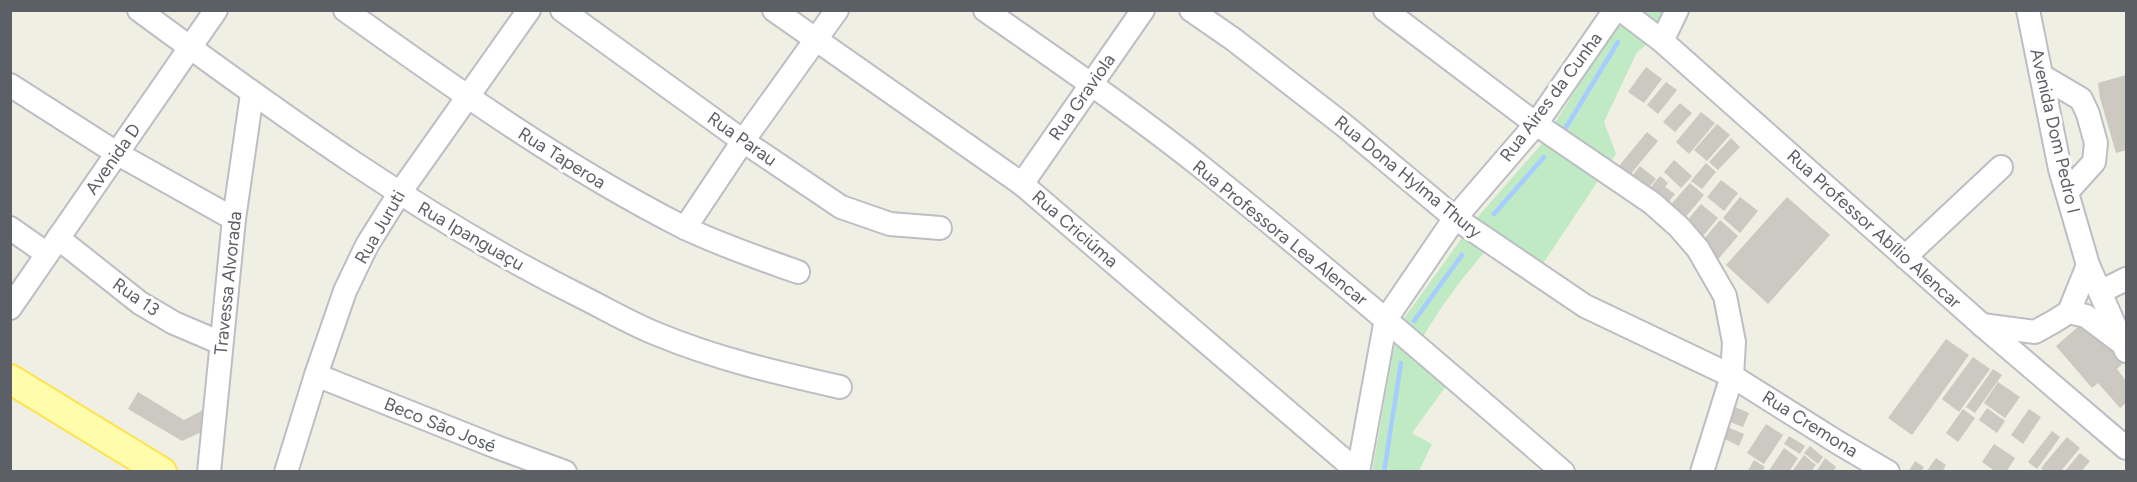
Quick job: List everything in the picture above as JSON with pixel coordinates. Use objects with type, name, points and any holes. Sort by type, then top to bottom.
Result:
[{"type":"main road","points":[[10,379],[162,471]]},
{"type":"street","name":"Rua Ipanguaçu","points":[[139,10],[252,94],[399,194],[531,272],[657,334],[748,367],[840,387]]},
{"type":"street","name":"Avenida D","points":[[10,308],[216,10]]},
{"type":"street","name":"Rua Taperoa","points":[[345,10],[468,98],[595,178],[685,228],[798,272]]},
{"type":"street","name":"Rua Juruti","points":[[286,471],[345,291],[367,244],[399,194],[529,10]]},
{"type":"street","name":"Rua Parau","points":[[562,10],[743,141],[841,207],[890,224],[940,228]]},
{"type":"street","name":"Rua Criciúma","points":[[774,10],[1022,184],[1358,471]]},
{"type":"street","points":[[685,228],[743,141],[837,10]]},
{"type":"street","name":"Rua Professora Lea Alencar","points":[[985,10],[1091,84],[1208,172],[1386,319],[1563,471]]},
{"type":"street","name":"Rua Graviola","points":[[1022,184],[1143,10]]},
{"type":"street","name":"Rua Dona Hylma Thury","points":[[1191,10],[1233,39],[1345,126],[1455,218],[1586,306],[1731,376]]},
{"type":"street","points":[[1384,10],[1536,124],[1652,203],[1679,227],[1698,249],[1725,296],[1734,342],[1731,376],[1705,470]]},
{"type":"street","name":"Rua Aires da Cunha","points":[[1358,471],[1386,319],[1455,218],[1536,124],[1615,10]]},
{"type":"street","name":"Rua Professor Abílio Alencar","points":[[1621,10],[1662,41],[1982,325],[2127,448]]},
{"type":"street","points":[[1662,41],[1677,10]]},
{"type":"street","name":"Avenida Dom Pedro I","points":[[2028,10],[2060,170],[2088,265],[2125,348]]},
{"type":"street","points":[[2042,76],[2081,99],[2096,143],[2094,162],[2067,192]]},
{"type":"street","points":[[10,85],[118,154],[234,219]]},
{"type":"street","name":"Travessa Alvorada","points":[[208,471],[234,219],[252,94]]},
{"type":"street","points":[[1905,257],[2001,167]]},
{"type":"street","name":"Rua 13","points":[[10,228],[52,246],[174,323],[221,343]]},
{"type":"street","points":[[1982,325],[2035,332],[2069,312],[2088,265]]},
{"type":"street","points":[[2100,292],[2127,279]]},
{"type":"street","points":[[2069,312],[2086,316],[2125,348]]},
{"type":"street","points":[[2031,367],[2035,332]]},
{"type":"street","name":"Beco São José","points":[[316,375],[494,446],[565,471]]},
{"type":"street","name":"Rua Cremona","points":[[1731,376],[1888,471]]},
{"type":"green space","points":[[1626,11],[1674,11],[1663,32],[1637,52],[1604,122],[1616,154],[1542,265],[1498,238],[1462,279],[1428,328],[1411,359],[1446,386],[1412,433],[1432,444],[1419,471],[1372,472],[1400,324],[1474,221],[1540,146]]},
{"type":"building","points":[[1646,67],[1662,79],[1644,103],[1628,92]]},
{"type":"building","points":[[2126,75],[2126,150],[2116,153],[2098,83]]},
{"type":"building","points":[[1666,82],[1677,90],[1658,114],[1647,105]]},
{"type":"building","points":[[1680,103],[1692,113],[1675,132],[1663,122]]},
{"type":"building","points":[[1701,112],[1715,123],[1689,154],[1676,142]]},
{"type":"building","points":[[1717,124],[1730,135],[1707,161],[1694,150]]},
{"type":"building","points":[[1647,132],[1658,141],[1625,181],[1614,172]]},
{"type":"building","points":[[1731,138],[1740,147],[1718,170],[1709,162]]},
{"type":"building","points":[[1674,160],[1692,176],[1681,188],[1664,172]]},
{"type":"building","points":[[1706,163],[1716,172],[1702,189],[1691,181]]},
{"type":"building","points":[[1640,166],[1656,179],[1642,195],[1627,182]]},
{"type":"building","points":[[1660,176],[1668,183],[1665,187],[1675,194],[1663,209],[1645,194]]},
{"type":"building","points":[[1721,180],[1738,193],[1724,211],[1707,197]]},
{"type":"building","points":[[1690,183],[1704,195],[1679,225],[1664,212]]},
{"type":"building","points":[[1740,197],[1758,211],[1740,233],[1723,218]]},
{"type":"building","points":[[1787,197],[1830,235],[1768,304],[1726,265]]},
{"type":"building","points":[[1701,204],[1718,218],[1698,242],[1681,228]]},
{"type":"building","points":[[1720,220],[1738,236],[1715,263],[1697,247]]},
{"type":"building","points":[[2087,319],[2124,362],[2117,369],[2126,381],[2126,403],[2120,408],[2098,383],[2092,388],[2056,346]]},
{"type":"building","points":[[1946,339],[1969,355],[1912,435],[1888,418]]},
{"type":"building","points":[[1973,357],[1990,369],[1959,412],[1942,399]]},
{"type":"building","points":[[1993,369],[2002,375],[1975,413],[1966,407]]},
{"type":"building","points":[[1998,382],[2020,397],[2005,418],[1984,403]]},
{"type":"building","points":[[138,392],[184,420],[207,408],[210,428],[182,441],[128,409]]},
{"type":"building","points":[[1733,406],[1749,413],[1743,427],[1727,421]]},
{"type":"building","points":[[1987,408],[2005,421],[1997,433],[1979,420]]},
{"type":"building","points":[[1963,409],[1975,418],[1958,442],[1946,433]]},
{"type":"building","points":[[2029,409],[2041,417],[2023,444],[2011,435]]},
{"type":"building","points":[[1766,424],[1783,435],[1764,464],[1747,453]]},
{"type":"building","points":[[1725,426],[1744,434],[1739,446],[1721,437]]},
{"type":"building","points":[[2052,431],[2060,437],[2037,469],[2028,462]]},
{"type":"building","points":[[1789,436],[1805,446],[1800,454],[1784,444]]},
{"type":"building","points":[[2067,437],[2080,448],[2060,472],[2045,472],[2041,468]]},
{"type":"building","points":[[1994,444],[2015,458],[2006,472],[1996,472],[1982,462]]},
{"type":"building","points":[[1810,446],[1823,457],[1818,464],[1804,453]]},
{"type":"building","points":[[1784,448],[1798,458],[1789,472],[1768,472]]},
{"type":"building","points":[[2080,453],[2090,461],[2081,472],[2064,472]]},
{"type":"building","points":[[1804,455],[1816,465],[1811,472],[1795,472],[1793,470]]},
{"type":"building","points":[[1825,458],[1836,467],[1833,472],[1816,472]]},
{"type":"building","points":[[1936,458],[1946,465],[1942,472],[1926,472]]},
{"type":"building","points":[[1754,460],[1765,467],[1762,472],[1747,472]]},
{"type":"building","points":[[1915,461],[1924,467],[1921,472],[1908,472]]},
{"type":"waterway","points":[[1565,129],[1618,42]]},
{"type":"waterway","points":[[1494,214],[1544,157]]},
{"type":"waterway","points":[[1414,321],[1462,255]]},
{"type":"waterway","points":[[1384,472],[1401,363]]}]
